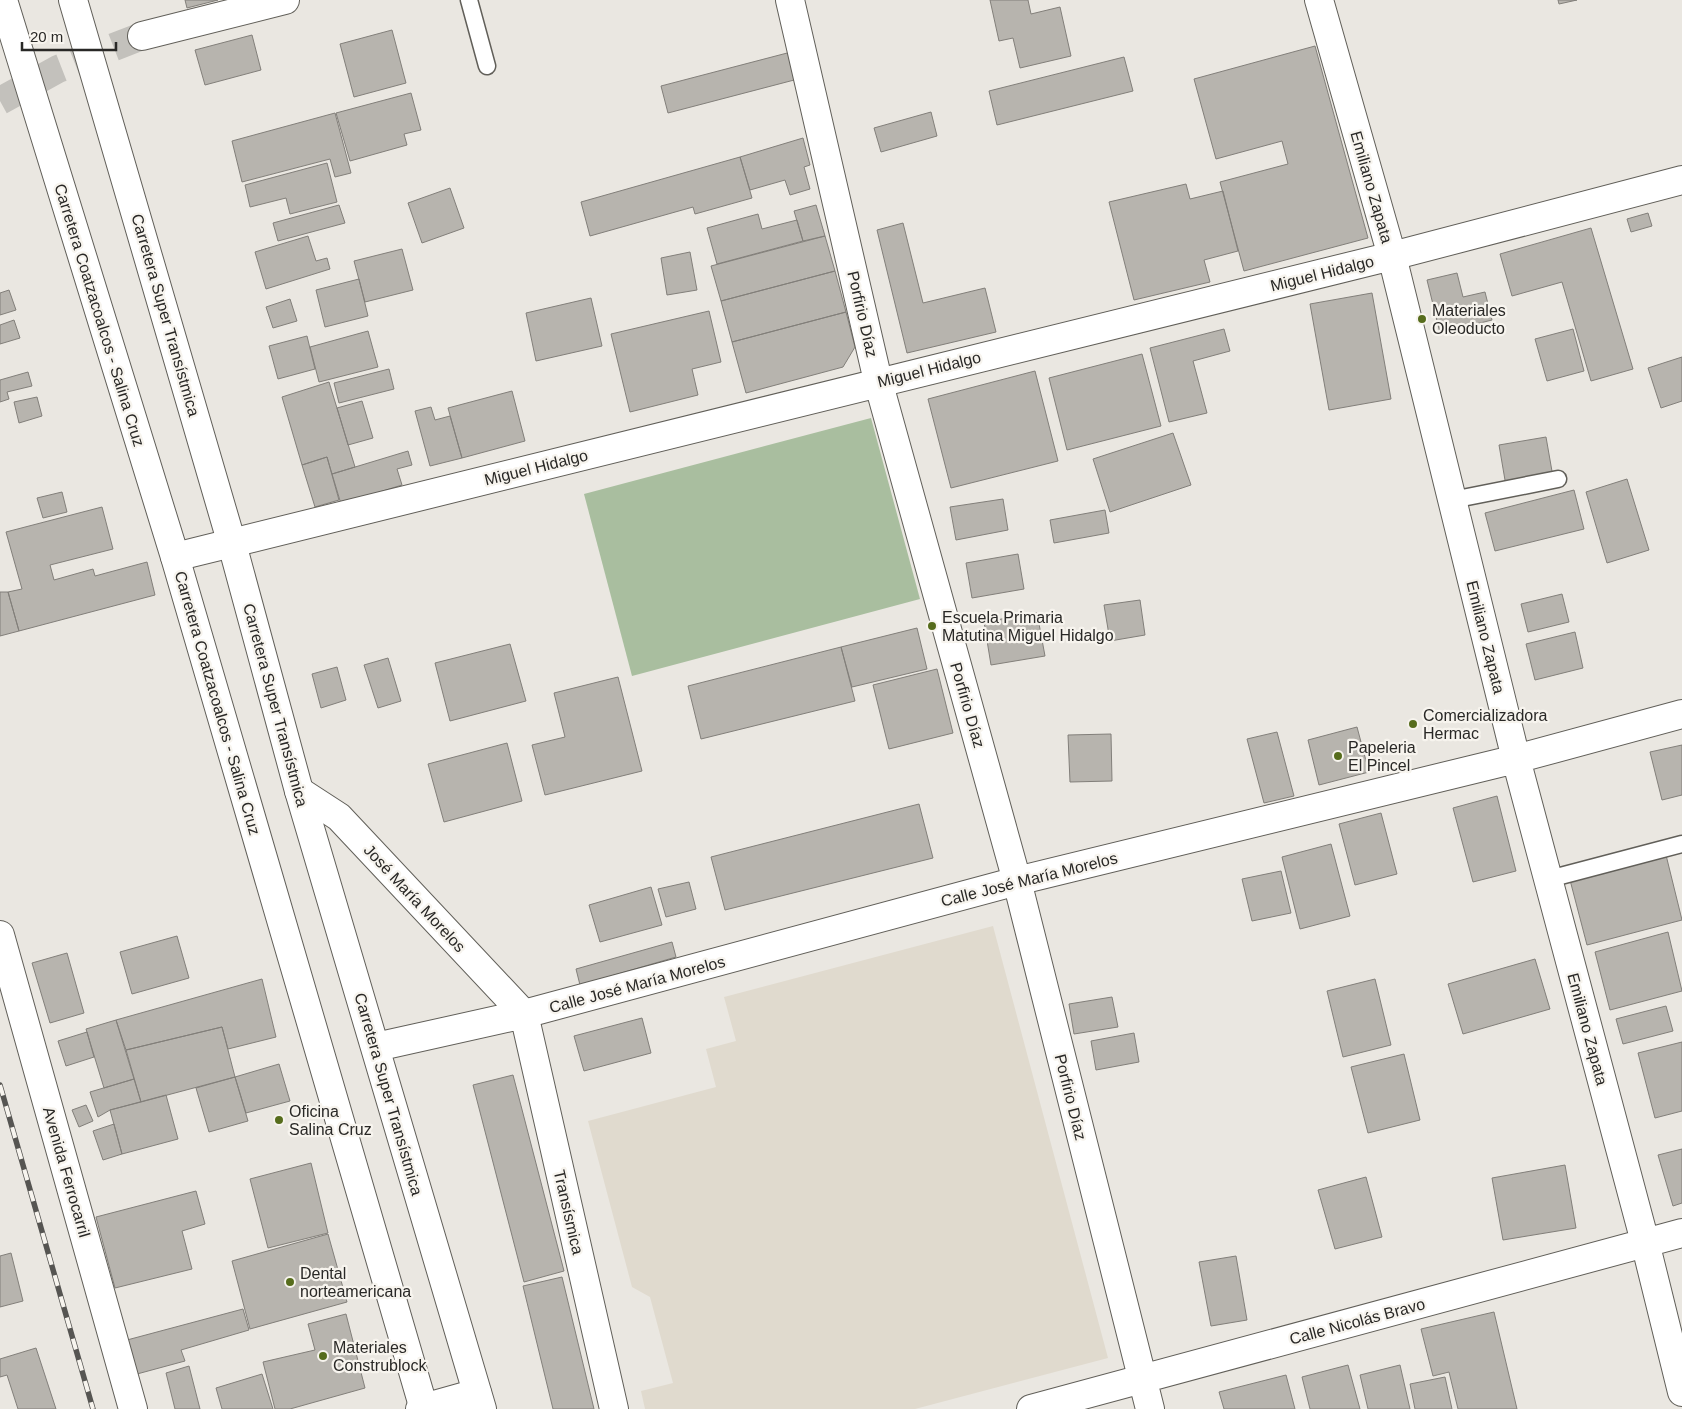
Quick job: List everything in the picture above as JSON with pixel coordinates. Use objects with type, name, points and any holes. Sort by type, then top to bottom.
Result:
[{"type":"street","name":"Carretera Coatzacoalcos - Salina Cruz","points":[[3,0],[175,557],[423,1409]]},
{"type":"street","name":"Carretera Super Transístmica","points":[[73,0],[232,544],[299,791],[480,1401]]},
{"type":"street","points":[[142,36],[285,0]]},
{"type":"street","name":"Porfirio Díaz","points":[[790,0],[878,382],[1017,881],[1150,1409]]},
{"type":"street","name":"Emiliano Zapata","points":[[1319,0],[1392,256],[1516,759],[1645,1242],[1682,1392]]},
{"type":"street","name":"Miguel Hidalgo","points":[[175,557],[1392,256],[1682,180]]},
{"type":"street","name":"Calle José María Morelos","points":[[376,1048],[524,1014],[1017,881],[1516,759],[1682,714]]},
{"type":"street","name":"José María Morelos","points":[[299,791],[339,817],[524,1014]]},
{"type":"street","name":"Avenida Ferrocarril","points":[[0,935],[4,966],[133,1409]]},
{"type":"street","name":"Transísmica","points":[[524,1014],[614,1409]]},
{"type":"street","name":"Calle Nicolás Bravo","points":[[1032,1409],[1682,1233]]},
{"type":"street","points":[[423,1409],[480,1401]]},
{"type":"lane","points":[[469,0],[487,66]]},
{"type":"lane","points":[[1452,500],[1558,479]]},
{"type":"lane","points":[[1548,879],[1682,844]]},
{"type":"shaded area","points":[[993,926],[1108,1358],[915,1409],[645,1409],[641,1391],[673,1383],[650,1297],[632,1287],[588,1121],[716,1087],[706,1049],[736,1041],[724,997]]},
{"type":"green space","points":[[871,418],[920,599],[632,676],[584,494]]},
{"type":"building","points":[[185,0],[218,0],[187,8]]},
{"type":"building","points":[[990,0],[1028,0],[1031,14],[1060,7],[1071,56],[1020,68],[1013,38],[999,41]]},
{"type":"building","points":[[1558,0],[1577,0],[1559,4]]},
{"type":"building","points":[[392,30],[406,83],[354,97],[340,44]]},
{"type":"building","points":[[252,35],[261,70],[205,85],[195,50]]},
{"type":"building","points":[[1315,46],[1368,238],[1244,271],[1220,182],[1288,164],[1282,141],[1216,159],[1194,79]]},
{"type":"building","points":[[791,52],[798,79],[668,113],[661,86]]},
{"type":"building","points":[[1124,57],[1133,91],[997,125],[989,91]]},
{"type":"building","points":[[411,93],[421,130],[404,134],[407,145],[350,161],[336,113]]},
{"type":"building","points":[[931,112],[937,136],[881,152],[874,128]]},
{"type":"building","points":[[335,113],[351,173],[335,177],[330,159],[242,182],[232,141]]},
{"type":"building","points":[[803,138],[810,165],[804,167],[810,189],[790,195],[785,180],[750,190],[740,157]]},
{"type":"building","points":[[740,157],[752,198],[695,214],[693,207],[590,236],[581,202]]},
{"type":"building","points":[[327,163],[337,202],[290,214],[286,198],[250,207],[245,185]]},
{"type":"building","points":[[1186,184],[1190,199],[1223,191],[1238,251],[1204,260],[1210,282],[1134,300],[1109,202]]},
{"type":"building","points":[[450,188],[464,228],[422,243],[408,203]]},
{"type":"building","points":[[339,205],[345,223],[278,241],[273,223]]},
{"type":"building","points":[[816,205],[825,236],[803,241],[794,211]]},
{"type":"building","points":[[1648,213],[1652,226],[1631,232],[1627,219]]},
{"type":"building","points":[[758,214],[762,229],[797,220],[803,241],[717,264],[707,228]]},
{"type":"building","points":[[903,223],[923,303],[985,288],[996,332],[907,353],[877,230]]},
{"type":"building","points":[[1591,228],[1633,369],[1591,381],[1562,282],[1512,296],[1500,254]]},
{"type":"building","points":[[308,236],[316,261],[327,258],[330,269],[266,289],[255,252]]},
{"type":"building","points":[[825,236],[835,271],[721,301],[711,266]]},
{"type":"building","points":[[402,249],[413,290],[365,302],[354,261]]},
{"type":"building","points":[[690,252],[697,290],[667,295],[661,258]]},
{"type":"building","points":[[835,271],[846,312],[732,342],[721,301]]},
{"type":"building","points":[[1457,273],[1463,297],[1485,292],[1492,320],[1440,333],[1427,280]]},
{"type":"building","points":[[359,279],[368,316],[325,327],[316,290]]},
{"type":"building","points":[[9,290],[16,310],[0,315],[0,293]]},
{"type":"building","points":[[1372,293],[1391,399],[1329,410],[1310,304]]},
{"type":"building","points":[[591,298],[602,346],[536,361],[526,313]]},
{"type":"building","points":[[290,299],[297,321],[273,328],[266,307]]},
{"type":"building","points":[[709,311],[721,362],[692,369],[698,395],[630,412],[611,334]]},
{"type":"building","points":[[846,312],[855,347],[843,367],[746,393],[732,342]]},
{"type":"building","points":[[14,320],[20,338],[0,344],[0,325]]},
{"type":"building","points":[[1224,329],[1230,351],[1193,361],[1207,413],[1169,422],[1150,348]]},
{"type":"building","points":[[1573,329],[1584,371],[1547,381],[1535,339]]},
{"type":"building","points":[[368,331],[378,367],[319,382],[310,347]]},
{"type":"building","points":[[307,336],[315,369],[278,379],[269,346]]},
{"type":"building","points":[[1142,354],[1161,426],[1067,450],[1049,378]]},
{"type":"building","points":[[1682,357],[1682,401],[1661,408],[1648,368]]},
{"type":"building","points":[[389,369],[394,389],[339,403],[334,383]]},
{"type":"building","points":[[1035,371],[1058,461],[951,488],[928,399]]},
{"type":"building","points":[[28,372],[32,386],[7,392],[9,399],[0,402],[0,380]]},
{"type":"building","points":[[329,382],[355,467],[332,474],[327,457],[302,465],[282,397]]},
{"type":"building","points":[[512,391],[525,441],[462,458],[448,408]]},
{"type":"building","points":[[37,397],[42,416],[19,423],[14,402]]},
{"type":"building","points":[[362,401],[373,438],[348,445],[337,408]]},
{"type":"building","points":[[431,407],[435,420],[450,416],[462,458],[430,466],[415,411]]},
{"type":"building","points":[[1173,433],[1191,485],[1110,512],[1093,459]]},
{"type":"building","points":[[1546,437],[1553,477],[1506,486],[1499,445]]},
{"type":"building","points":[[408,451],[412,465],[397,469],[402,485],[341,504],[332,474]]},
{"type":"building","points":[[327,457],[339,500],[315,507],[302,465]]},
{"type":"building","points":[[1627,479],[1649,550],[1607,563],[1586,492]]},
{"type":"building","points":[[1574,490],[1584,529],[1495,551],[1485,513]]},
{"type":"building","points":[[62,492],[67,512],[43,518],[37,498]]},
{"type":"building","points":[[1003,499],[1008,530],[956,540],[950,507]]},
{"type":"building","points":[[102,507],[113,549],[50,565],[54,580],[93,569],[95,576],[147,562],[155,595],[19,631],[8,592],[22,589],[6,532]]},
{"type":"building","points":[[1105,510],[1109,533],[1054,543],[1050,520]]},
{"type":"building","points":[[1018,554],[1024,589],[972,598],[966,563]]},
{"type":"building","points":[[0,592],[8,592],[19,631],[0,636]]},
{"type":"building","points":[[1562,594],[1569,622],[1528,632],[1521,604]]},
{"type":"building","points":[[1140,600],[1145,635],[1110,641],[1104,605]]},
{"type":"building","points":[[1037,613],[1045,656],[991,665],[984,622]]},
{"type":"building","points":[[917,628],[927,669],[852,687],[841,647]]},
{"type":"building","points":[[1575,632],[1583,668],[1535,680],[1526,644]]},
{"type":"building","points":[[510,644],[526,701],[450,721],[435,663]]},
{"type":"building","points":[[841,647],[855,701],[701,739],[688,686]]},
{"type":"building","points":[[388,658],[401,701],[378,708],[364,665]]},
{"type":"building","points":[[337,667],[346,700],[321,708],[312,674]]},
{"type":"building","points":[[937,669],[953,733],[889,749],[873,685]]},
{"type":"building","points":[[618,677],[642,771],[545,795],[532,745],[565,737],[554,693]]},
{"type":"building","name":"Papeleria El Pincel","points":[[1357,727],[1369,772],[1319,785],[1308,740]]},
{"type":"building","points":[[1277,732],[1294,796],[1264,803],[1247,739]]},
{"type":"building","points":[[1111,734],[1112,781],[1070,782],[1068,735]]},
{"type":"building","points":[[507,743],[522,801],[444,822],[428,764]]},
{"type":"building","points":[[1682,745],[1682,795],[1662,800],[1650,752]]},
{"type":"building","points":[[1497,796],[1516,871],[1473,882],[1453,808]]},
{"type":"building","points":[[919,804],[933,858],[725,910],[711,857]]},
{"type":"building","points":[[1381,813],[1397,874],[1355,885],[1339,824]]},
{"type":"building","points":[[1331,844],[1350,916],[1300,929],[1282,857]]},
{"type":"building","points":[[1666,855],[1682,920],[1587,945],[1570,880]]},
{"type":"building","points":[[1281,871],[1291,913],[1252,921],[1242,879]]},
{"type":"building","points":[[689,882],[696,909],[666,917],[658,889]]},
{"type":"building","points":[[651,887],[662,925],[600,942],[589,905]]},
{"type":"building","points":[[1668,932],[1682,991],[1610,1010],[1595,952]]},
{"type":"building","points":[[177,936],[189,978],[132,994],[120,952]]},
{"type":"building","points":[[672,942],[676,957],[580,985],[576,969]]},
{"type":"building","points":[[67,953],[84,1013],[50,1023],[32,963]]},
{"type":"building","points":[[1535,959],[1550,1009],[1463,1034],[1448,984]]},
{"type":"building","points":[[262,979],[276,1037],[228,1049],[222,1027],[126,1050],[116,1020]]},
{"type":"building","points":[[1375,979],[1391,1045],[1343,1057],[1327,991]]},
{"type":"building","points":[[1112,997],[1118,1027],[1074,1034],[1069,1004]]},
{"type":"building","points":[[1666,1006],[1673,1031],[1623,1044],[1616,1019]]},
{"type":"building","points":[[642,1018],[651,1053],[584,1071],[574,1036]]},
{"type":"building","points":[[116,1020],[134,1079],[104,1088],[86,1029]]},
{"type":"building","points":[[222,1027],[235,1077],[141,1102],[126,1050]]},
{"type":"building","points":[[87,1032],[94,1057],[66,1066],[58,1041]]},
{"type":"building","points":[[1134,1033],[1139,1062],[1096,1070],[1091,1041]]},
{"type":"building","points":[[1682,1042],[1682,1111],[1655,1118],[1638,1053]]},
{"type":"building","points":[[1404,1054],[1420,1120],[1368,1133],[1351,1067]]},
{"type":"building","points":[[279,1064],[290,1101],[246,1113],[235,1077]]},
{"type":"building","points":[[513,1075],[564,1271],[524,1282],[473,1085]]},
{"type":"building","points":[[235,1077],[248,1121],[209,1132],[196,1088]]},
{"type":"building","points":[[134,1079],[141,1102],[110,1110],[98,1117],[90,1092]]},
{"type":"building","points":[[166,1095],[178,1139],[122,1154],[110,1110]]},
{"type":"building","points":[[86,1105],[93,1121],[79,1127],[72,1110]]},
{"type":"building","points":[[114,1124],[122,1154],[103,1160],[93,1131]]},
{"type":"building","points":[[1682,1149],[1682,1203],[1673,1206],[1658,1155]]},
{"type":"building","points":[[311,1163],[328,1233],[268,1248],[250,1179]]},
{"type":"building","points":[[1565,1165],[1576,1228],[1503,1240],[1492,1178]]},
{"type":"building","points":[[1366,1177],[1382,1237],[1335,1249],[1318,1190]]},
{"type":"building","points":[[196,1191],[205,1224],[182,1231],[192,1269],[115,1288],[96,1217]]},
{"type":"building","name":"Dental norteamericana","points":[[328,1234],[347,1302],[250,1329],[232,1261]]},
{"type":"building","points":[[11,1253],[23,1301],[0,1307],[0,1256]]},
{"type":"building","points":[[1236,1256],[1247,1320],[1211,1326],[1199,1262]]},
{"type":"building","points":[[562,1277],[594,1409],[553,1409],[523,1286]]},
{"type":"building","points":[[243,1309],[249,1330],[181,1350],[185,1361],[137,1374],[127,1340]]},
{"type":"building","points":[[1494,1312],[1517,1409],[1458,1409],[1449,1372],[1433,1376],[1421,1329]]},
{"type":"building","name":"Materiales Construblock","points":[[346,1314],[365,1388],[290,1409],[275,1409],[263,1362],[315,1350],[308,1324]]},
{"type":"building","points":[[36,1348],[56,1409],[18,1409],[7,1375],[0,1377],[0,1359]]},
{"type":"building","points":[[1348,1365],[1360,1409],[1310,1409],[1302,1377]]},
{"type":"building","points":[[1400,1365],[1410,1409],[1368,1409],[1360,1375]]},
{"type":"building","points":[[189,1366],[200,1409],[175,1409],[166,1373]]},
{"type":"building","points":[[262,1374],[273,1409],[222,1409],[216,1388]]},
{"type":"building","points":[[1286,1375],[1295,1409],[1224,1409],[1219,1392]]},
{"type":"building","points":[[1445,1377],[1452,1409],[1415,1409],[1410,1384]]},
{"type":"tunnel","points":[[0,101],[58,69],[142,36]]},
{"type":"railway","points":[[0,1085],[93,1409]]},
{"type":"place","name":"Materiales Oleoducto","points":[[1422,319]]},
{"type":"place","name":"Escuela Primaria Matutina Miguel Hidalgo","points":[[932,626]]},
{"type":"place","name":"Comercializadora Hermac","points":[[1413,724]]},
{"type":"place","name":"Papeleria El Pincel","points":[[1338,756]]},
{"type":"place","name":"Oficina Salina Cruz","points":[[279,1120]]},
{"type":"place","name":"Dental norteamericana","points":[[290,1282]]},
{"type":"place","name":"Materiales Construblock","points":[[323,1356]]}]
